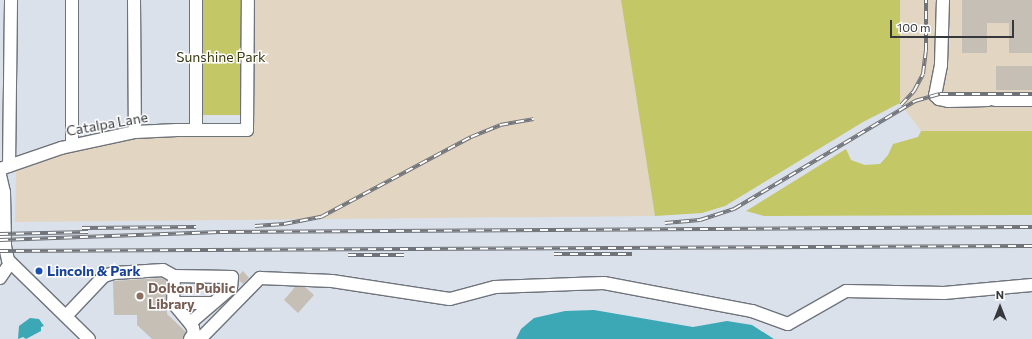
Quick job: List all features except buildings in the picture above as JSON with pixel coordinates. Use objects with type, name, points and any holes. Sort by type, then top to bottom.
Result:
[{"type":"street","points":[[5,168],[5,45],[11,0]]},
{"type":"street","points":[[72,0],[72,145]]},
{"type":"street","points":[[134,0],[135,132]]},
{"type":"street","points":[[196,0],[196,130]]},
{"type":"street","name":"Catalpa Lane","points":[[5,168],[72,145],[135,132],[247,130],[248,0]]},
{"type":"street","points":[[943,0],[941,65],[935,95],[939,99],[948,101],[1032,100]]},
{"type":"street","points":[[0,175],[4,192],[6,251],[10,263],[89,339]]},
{"type":"street","points":[[0,277],[10,263]]},
{"type":"street","points":[[66,316],[104,276],[109,274],[163,270],[174,276],[232,277],[231,288],[190,323]]},
{"type":"street","points":[[174,276],[173,303],[193,328],[194,334],[190,339]]},
{"type":"street","points":[[200,339],[260,278],[332,281],[450,299],[495,287],[604,283],[752,311],[788,324],[846,292],[944,293],[1032,285]]},
{"type":"street","points":[[173,303],[213,303]]},
{"type":"shaded area","points":[[242,0],[621,0],[655,216],[15,222],[16,167],[71,148],[147,134],[243,133]]},
{"type":"shaded area","points":[[900,0],[1032,0],[1032,131],[921,131],[900,103]]},
{"type":"green space","name":"Sunshine Park","points":[[199,0],[242,0],[242,115],[199,115]]},
{"type":"green space","points":[[621,0],[900,0],[900,103],[863,122],[725,206],[702,213],[655,216]]},
{"type":"green space","points":[[921,131],[1032,131],[1032,215],[764,216],[746,211],[846,149],[851,160],[865,165],[880,164],[888,155],[893,144],[918,137]]},
{"type":"water","points":[[594,310],[693,327],[727,321],[752,325],[774,339],[516,339],[521,329],[534,318],[565,311]]},
{"type":"water","points":[[30,318],[39,319],[44,326],[41,327],[41,331],[26,339],[23,337],[18,339],[19,326]]},
{"type":"railway","points":[[901,105],[914,91],[923,74],[926,51],[926,0]]},
{"type":"railway","points":[[665,223],[700,220],[734,209],[915,101],[940,94],[1032,94]]},
{"type":"railway","points":[[255,226],[284,224],[321,217],[471,137],[500,125],[533,119]]},
{"type":"railway","points":[[82,228],[196,227]]},
{"type":"railway","points":[[0,240],[220,232],[1032,227]]},
{"type":"railway","points":[[0,234],[88,232]]},
{"type":"railway","points":[[0,251],[1032,246]]},
{"type":"railway","points":[[554,254],[632,254]]},
{"type":"railway","points":[[348,255],[404,255]]},
{"type":"place","name":"Lincoln & Park","points":[[39,271]]},
{"type":"place","name":"Dolton Public Library","points":[[140,296]]}]
